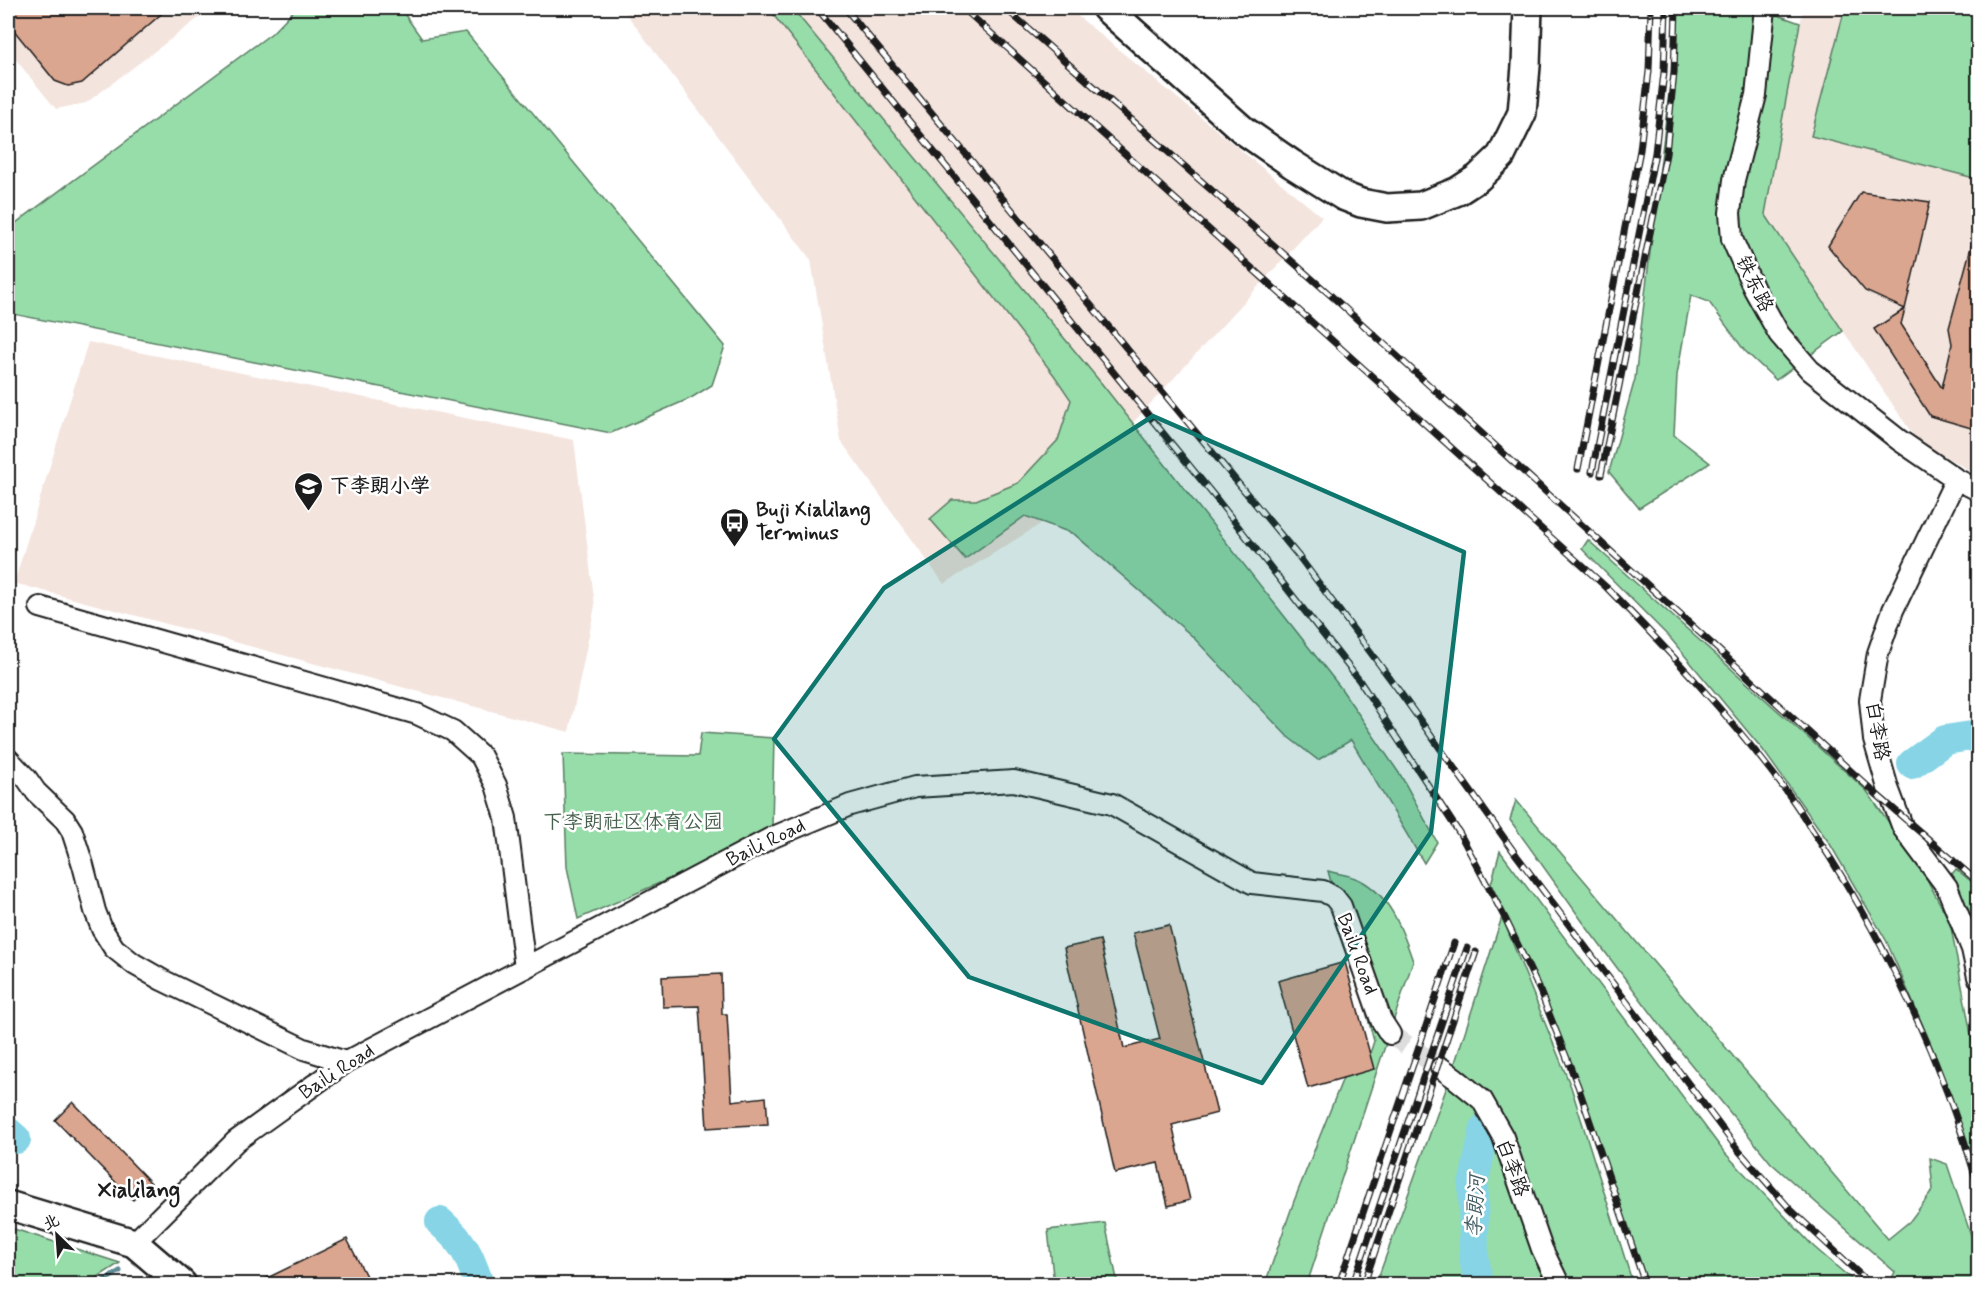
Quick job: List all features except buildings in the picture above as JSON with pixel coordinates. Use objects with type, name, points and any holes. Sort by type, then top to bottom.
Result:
[{"type":"street","points":[[1106,8],[1243,130],[1292,164],[1343,196],[1360,203],[1387,208],[1404,208],[1421,206],[1458,192],[1478,178],[1501,156],[1522,113],[1528,8]]},
{"type":"street","name":"铁东路","points":[[1765,8],[1756,94],[1734,180],[1730,213],[1732,239],[1754,289],[1779,334],[1810,370],[1899,440],[1956,479],[1978,490]]},
{"type":"street","name":"白李路","points":[[1956,479],[1893,610],[1878,652],[1870,700],[1874,740],[1903,828],[1947,886],[1972,949],[1978,978]]},
{"type":"street","points":[[39,607],[417,714],[453,731],[481,756],[496,785],[506,818],[525,968]]},
{"type":"street","points":[[8,759],[36,792],[65,820],[72,831],[95,911],[102,929],[114,948],[134,964],[172,985],[304,1049],[346,1062]]},
{"type":"street","name":"Baili Road","points":[[134,1243],[236,1141],[346,1062],[771,838],[850,804],[915,787],[1014,781],[1112,804],[1252,883],[1323,891],[1334,897],[1341,906],[1381,1020],[1390,1034]]},
{"type":"street","name":"白李路","points":[[1441,1068],[1482,1100],[1503,1137],[1542,1250],[1559,1284]]},
{"type":"street","points":[[8,1205],[134,1243],[182,1284]]},
{"type":"highlighted area","points":[[1153,416],[1464,552],[1431,832],[1262,1083],[969,977],[774,739],[884,588]]},
{"type":"shaded area","points":[[8,8],[212,8],[86,103],[56,109],[8,50]]},
{"type":"shaded area","points":[[622,8],[1068,8],[1322,217],[1039,525],[944,584],[841,441],[811,260]]},
{"type":"shaded area","points":[[1803,8],[1978,8],[1978,475],[1917,441],[1765,214]]},
{"type":"shaded area","name":"下李朗小学","points":[[88,342],[574,440],[595,606],[569,732],[14,583]]},
{"type":"green space","points":[[296,8],[400,8],[422,39],[466,32],[725,346],[712,385],[691,398],[611,433],[8,313],[8,229],[272,33]]},
{"type":"green space","points":[[768,8],[792,8],[1102,384],[1340,687],[1401,776],[1437,842],[1424,863],[1351,740],[1318,760],[1288,737],[1192,636],[1074,534],[1025,516],[965,559],[930,519],[952,500],[976,500],[1018,483],[1058,440],[1071,400],[1054,375]]},
{"type":"green space","points":[[1679,8],[1758,8],[1800,23],[1765,214],[1843,331],[1776,380],[1744,350],[1709,302],[1691,295],[1677,375],[1674,435],[1710,463],[1639,508],[1609,472],[1635,379]]},
{"type":"green space","points":[[1845,8],[1978,8],[1978,179],[1811,136]]},
{"type":"green space","points":[[1588,540],[1866,790],[1919,865],[1950,922],[1978,1072],[1978,1198],[1964,1141],[1930,1042],[1886,940],[1830,844],[1763,750],[1671,639],[1582,549]]},
{"type":"green space","name":"下李朗社区体育公园","points":[[701,733],[774,738],[772,826],[689,870],[578,919],[567,867],[563,754],[698,756]]},
{"type":"green space","points":[[1516,800],[1888,1239],[1910,1221],[1933,1190],[1930,1158],[1947,1164],[1978,1256],[1978,1284],[1889,1284],[1895,1272],[1771,1163],[1673,1042],[1590,932],[1510,820]]},
{"type":"green space","points":[[1500,851],[1724,1152],[1814,1247],[1857,1284],[1644,1284],[1575,1077],[1535,975],[1491,884]]},
{"type":"green space","points":[[1956,869],[1978,887],[1978,936],[1952,874]]},
{"type":"green space","points":[[1328,871],[1356,878],[1380,895],[1394,915],[1413,961],[1307,1284],[1265,1284],[1294,1201],[1347,1068],[1367,1063],[1374,1041]]},
{"type":"green space","points":[[1502,917],[1571,1087],[1633,1284],[1376,1284],[1450,1078]]},
{"type":"green space","points":[[1105,1223],[1118,1284],[1054,1284],[1048,1230]]},
{"type":"green space","points":[[8,1226],[120,1263],[87,1284],[8,1284]]},
{"type":"waterway","name":"李朗河","points":[[1912,764],[1945,740],[1978,735]]},
{"type":"waterway","name":"李朗河","points":[[1479,1284],[1474,1258],[1473,1186],[1485,1128]]},
{"type":"waterway","name":"李朗河","points":[[8,1132],[16,1139]]},
{"type":"waterway","name":"李朗河","points":[[440,1222],[455,1236],[465,1250],[479,1284]]},
{"type":"waterway","points":[[99,1284],[120,1271]]},
{"type":"tunnel","points":[[1390,1034],[1441,1068]]},
{"type":"railway","points":[[817,8],[1215,497],[1359,680],[1460,834],[1506,920],[1540,991],[1578,1086],[1645,1284]]},
{"type":"railway","points":[[845,8],[1300,558],[1397,688],[1517,856],[1739,1151],[1790,1209],[1870,1284]]},
{"type":"railway","points":[[963,8],[1606,587],[1722,712],[1794,802],[1866,918],[1930,1049],[1964,1139],[1978,1185]]},
{"type":"railway","points":[[1005,8],[1336,300],[1875,793],[1978,882]]},
{"type":"railway","points":[[1578,469],[1640,150],[1649,71],[1651,8]]},
{"type":"railway","points":[[1592,472],[1655,153],[1664,72],[1666,8]]},
{"type":"railway","points":[[1601,475],[1666,154],[1674,73],[1676,8]]},
{"type":"railway","points":[[1339,1284],[1454,943]]},
{"type":"railway","points":[[1353,1284],[1467,948]]},
{"type":"railway","points":[[1364,1284],[1476,952]]},
{"type":"place","name":"下李朗小学","points":[[309,512]]},
{"type":"place","name":"Buji Xialilang Terminus","points":[[735,548]]},
{"type":"district","name":"Xialilang","points":[[139,1191]]}]
